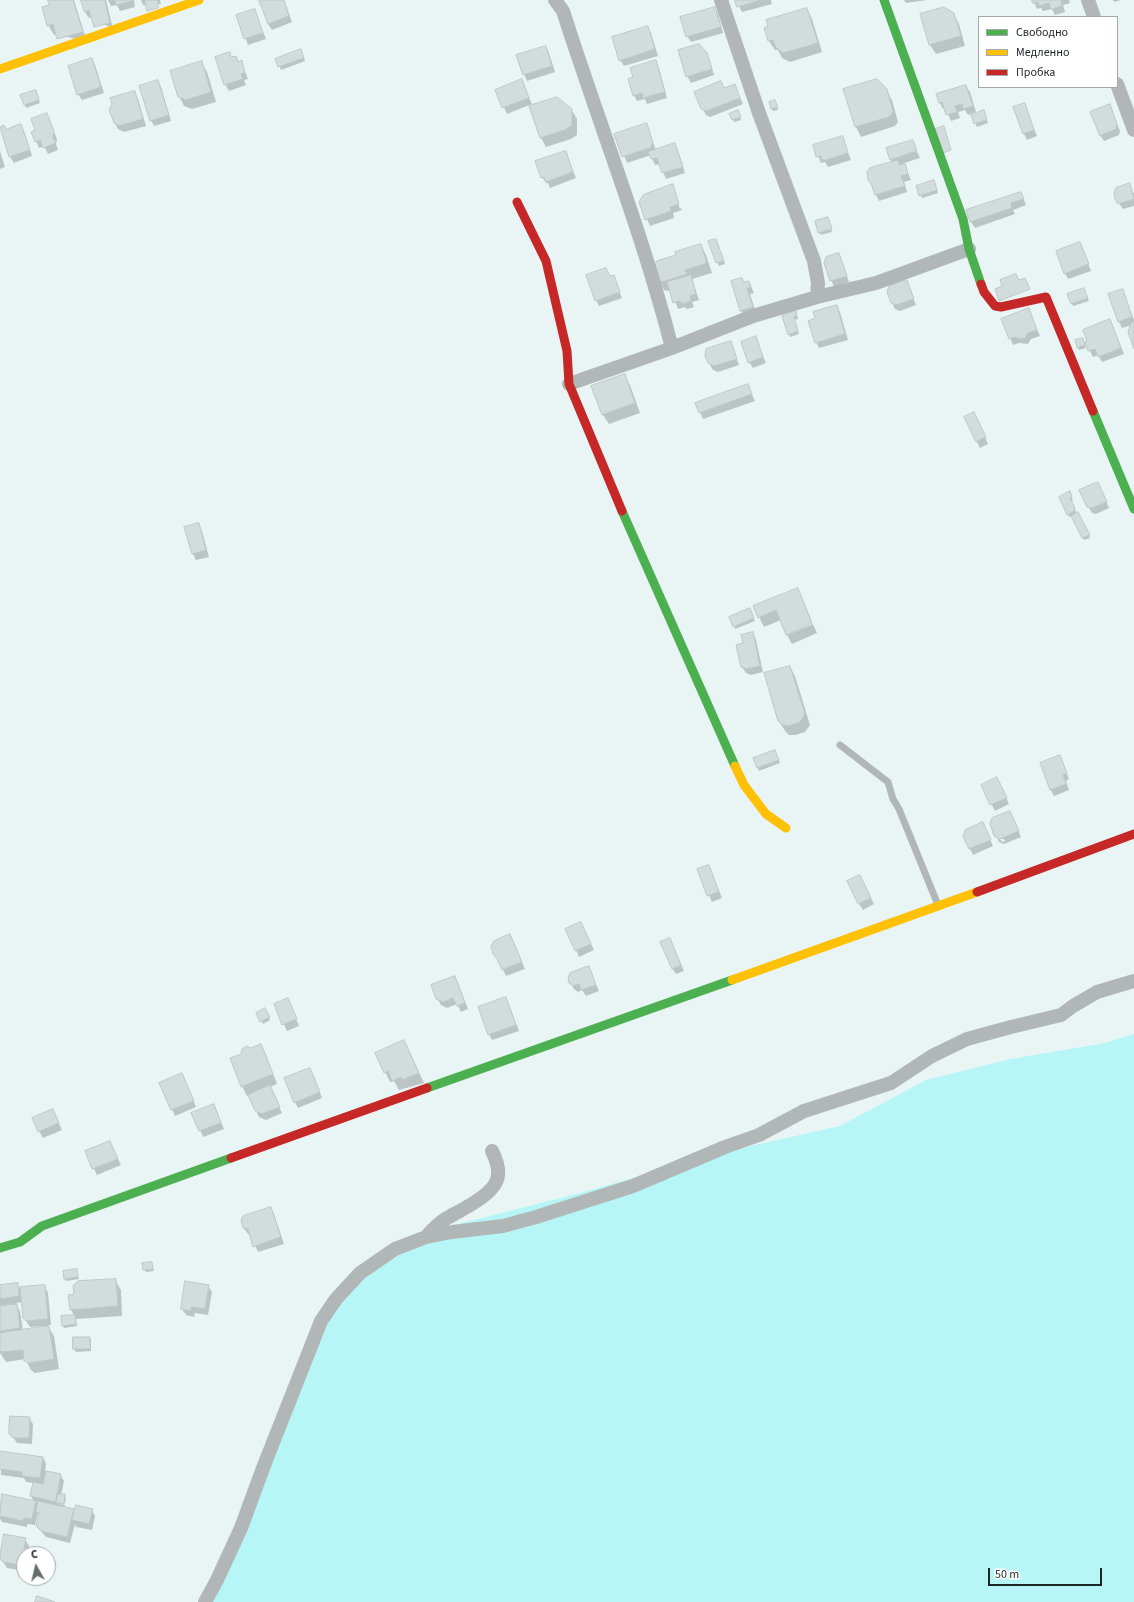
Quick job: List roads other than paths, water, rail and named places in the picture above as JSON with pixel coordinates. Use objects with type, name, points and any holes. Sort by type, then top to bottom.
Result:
[{"type":"street","points":[[0,69],[199,0]]},
{"type":"street","points":[[555,0],[563,11],[582,71],[636,225],[652,274],[672,348]]},
{"type":"street","points":[[721,0],[759,113],[814,261],[818,284],[817,297]]},
{"type":"street","points":[[884,0],[963,219],[969,249],[984,292],[995,306],[1001,307],[1012,306],[1046,297],[1134,509]]},
{"type":"street","points":[[1088,0],[1094,16]]},
{"type":"street","points":[[1118,87],[1134,130]]},
{"type":"street","points":[[517,202],[546,261],[567,351],[570,384],[604,470],[717,728],[744,785],[766,814],[786,828]]},
{"type":"street","points":[[570,384],[672,348],[753,316],[817,297],[876,283],[969,249]]},
{"type":"street","points":[[0,1248],[20,1242],[42,1226],[79,1212],[294,1134],[939,907],[1134,834]]},
{"type":"street","points":[[205,1602],[241,1528],[262,1468],[321,1321],[336,1298],[360,1273],[395,1249],[426,1237],[452,1232],[503,1226],[633,1186],[725,1147],[759,1135],[804,1111],[891,1083],[932,1056],[967,1039],[1061,1016],[1073,1006],[1097,992],[1134,981]]},
{"type":"street","points":[[426,1237],[446,1218],[463,1210],[484,1196],[493,1187],[498,1176],[497,1162],[492,1151]]},
{"type":"lane","points":[[840,745],[857,760],[888,782],[893,799],[899,809],[939,907]]}]
